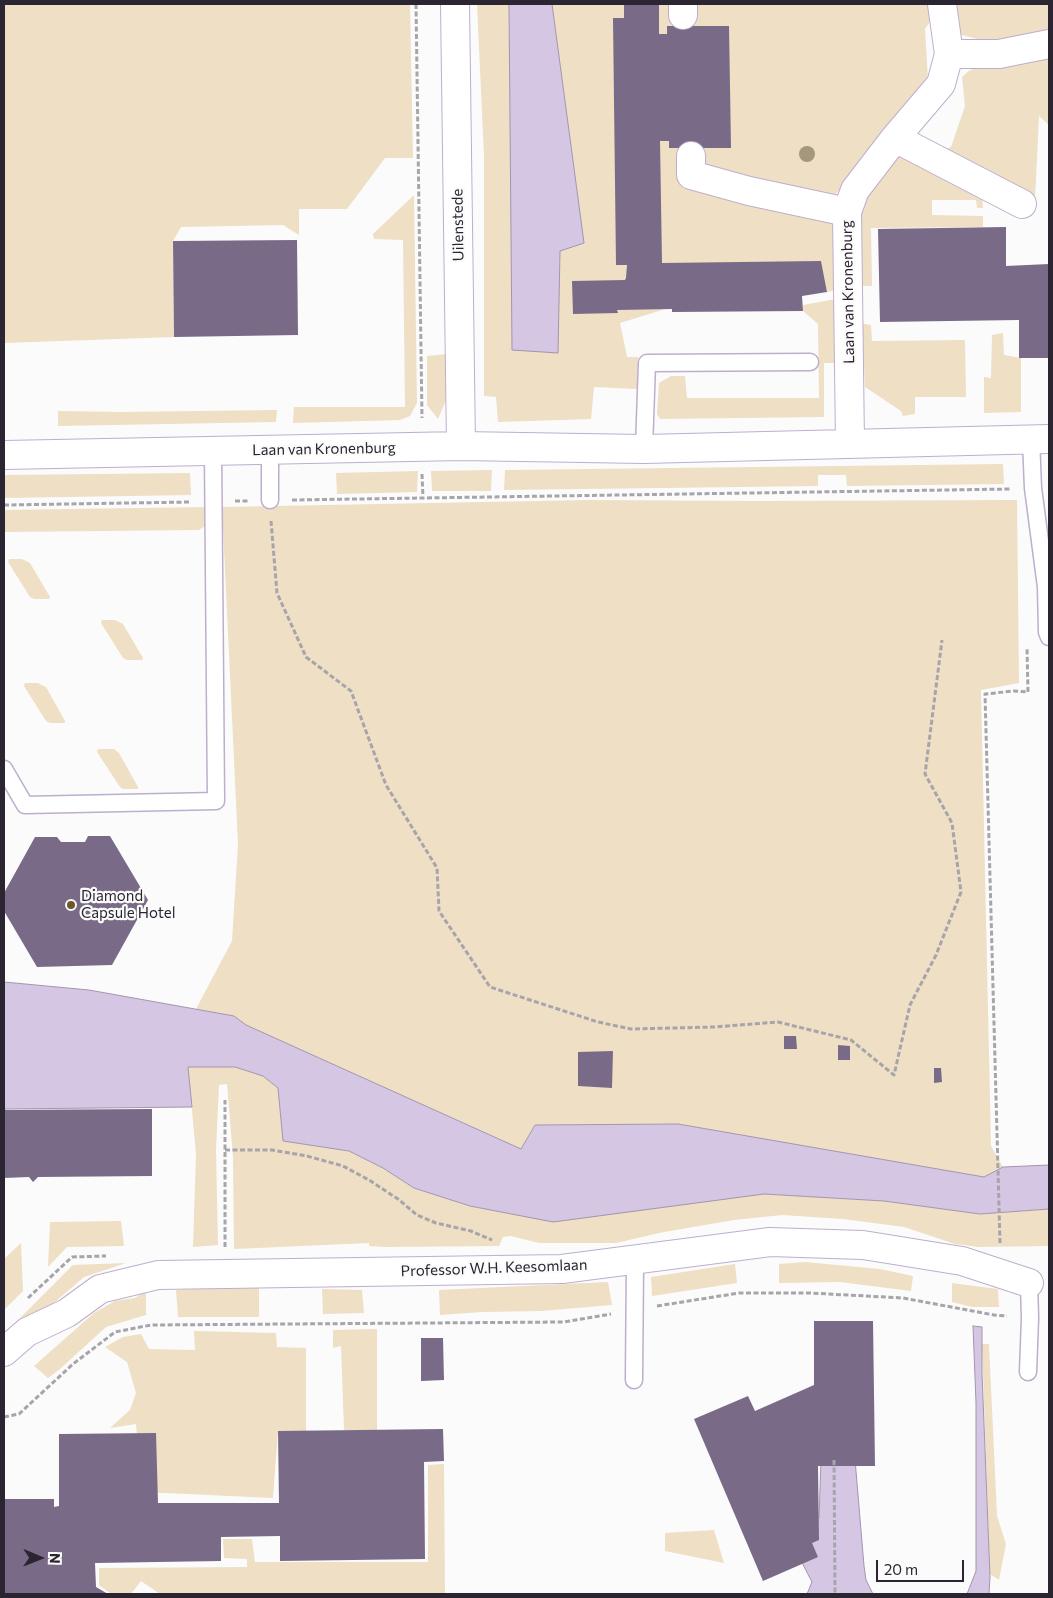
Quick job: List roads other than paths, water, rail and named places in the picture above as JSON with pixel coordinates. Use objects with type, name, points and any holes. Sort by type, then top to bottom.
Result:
[{"type":"street","name":"Uilenstede","points":[[455,4],[461,446]]},
{"type":"street","points":[[942,4],[949,54],[999,54],[1049,44]]},
{"type":"street","name":"Laan van Kronenburg","points":[[850,444],[847,212],[855,190],[941,84],[949,54]]},
{"type":"street","points":[[896,138],[1022,204]]},
{"type":"street","points":[[691,156],[691,176],[749,191],[847,212]]},
{"type":"street","name":"Laan van Kronenburg","points":[[4,455],[461,446],[644,449],[1040,439]]},
{"type":"street","name":"Professor W.H. Keesomlaan","points":[[4,1352],[27,1332],[67,1313],[100,1289],[158,1275],[562,1269],[770,1242],[863,1245],[962,1261],[1029,1283]]},
{"type":"lane","points":[[644,449],[647,363],[810,362]]},
{"type":"lane","points":[[1040,439],[1033,488],[1048,587],[1047,632],[1049,637]]},
{"type":"lane","points":[[270,450],[270,500]]},
{"type":"lane","points":[[5,776],[25,805],[216,801],[213,451]]},
{"type":"lane","points":[[634,1380],[635,1260]]},
{"type":"lane","points":[[1028,1372],[1029,1283]]},
{"type":"place","name":"Diamond Capsule Hotel","points":[[71,905]]}]
